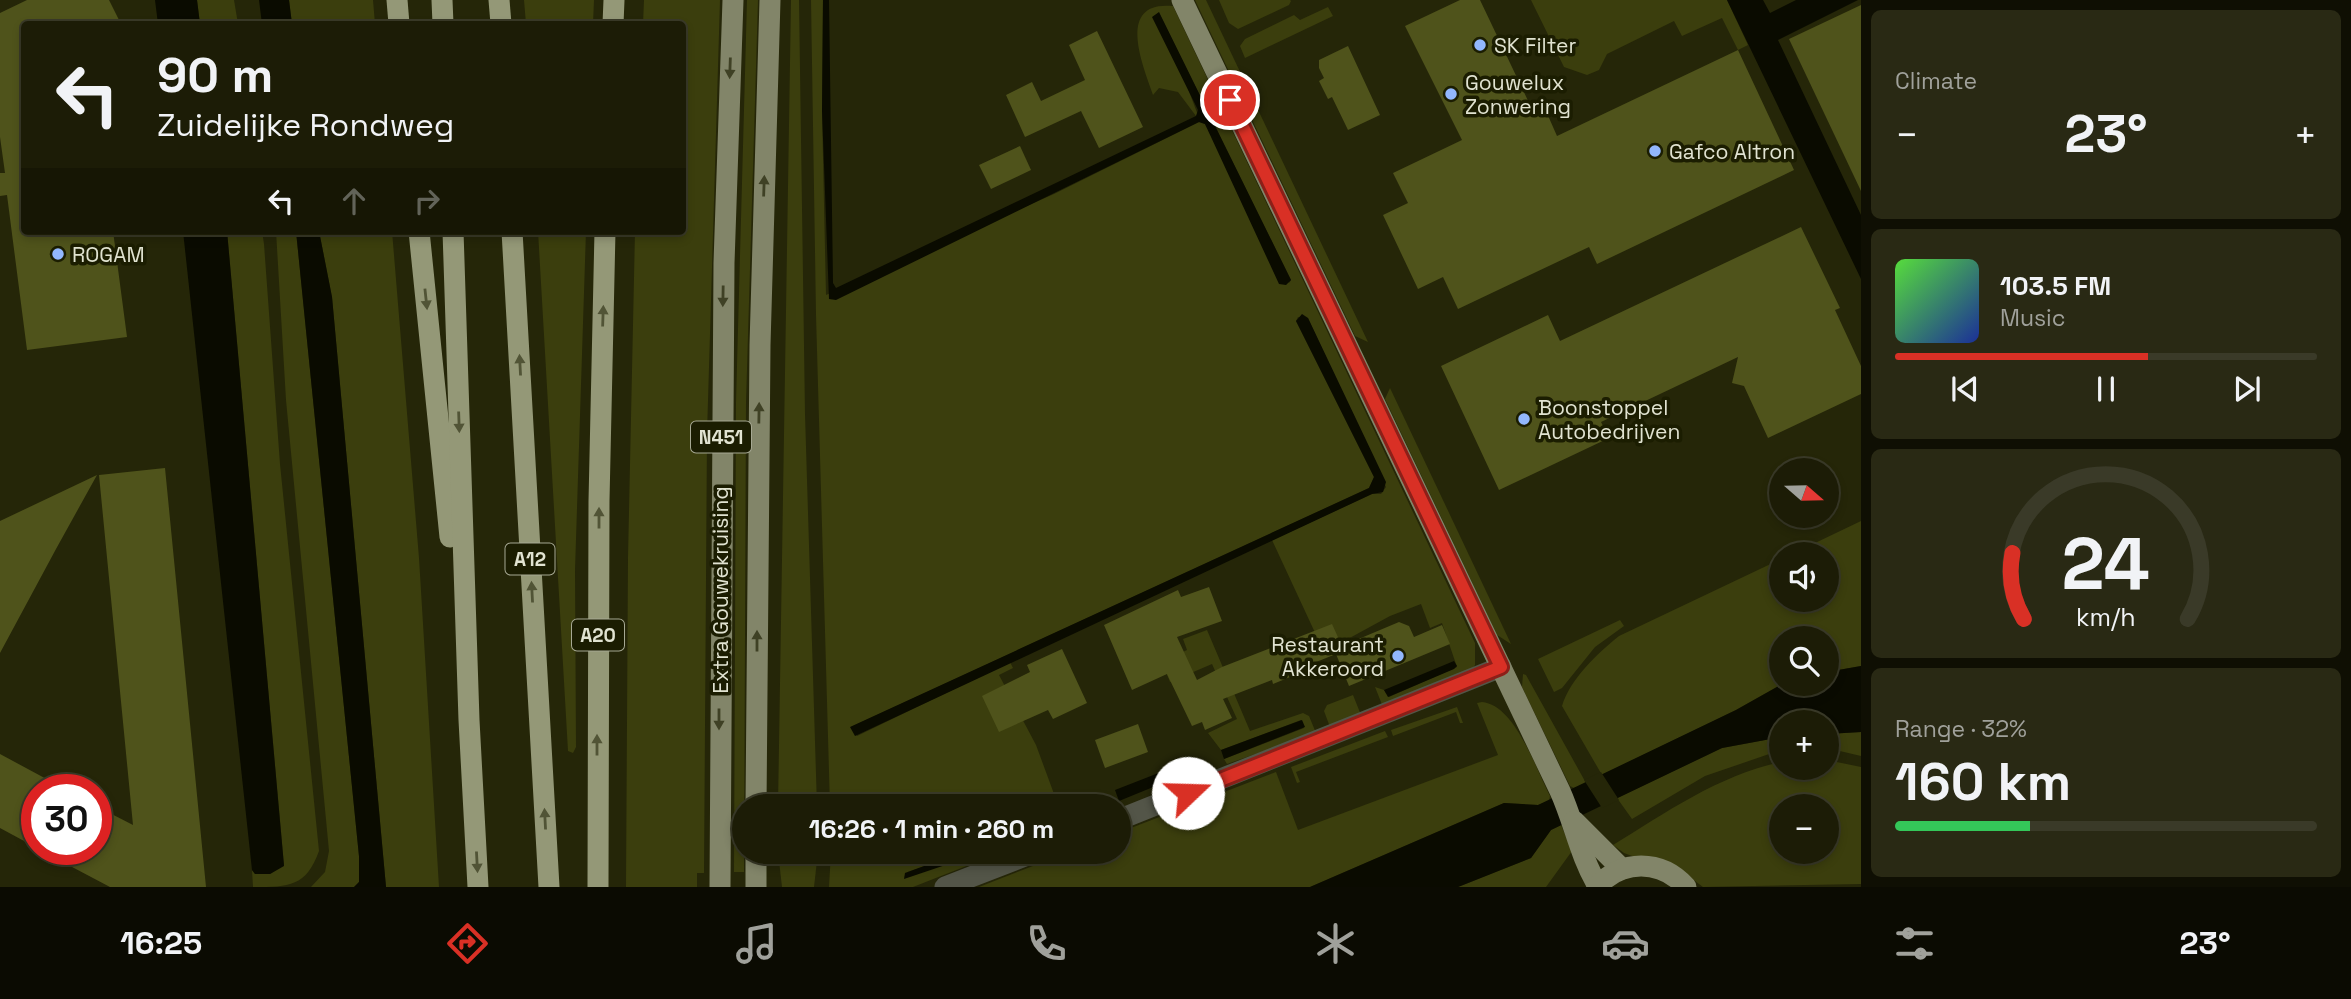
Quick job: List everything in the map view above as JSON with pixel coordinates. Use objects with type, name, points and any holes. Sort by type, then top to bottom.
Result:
[{"type":"highway","points":[[397,0],[399,21]]},
{"type":"highway","points":[[442,0],[443,21]]},
{"type":"highway","points":[[499,0],[501,21]]},
{"type":"highway","points":[[613,21],[614,0]]},
{"type":"highway","points":[[419,235],[469,720]]},
{"type":"highway","points":[[453,235],[469,720],[478,887]]},
{"type":"highway","name":"A12","points":[[512,235],[548,887]]},
{"type":"highway","name":"A20","points":[[598,887],[599,514],[605,235]]},
{"type":"main road","name":"Extra Gouwekruising","points":[[720,881],[724,263],[733,0]]},
{"type":"main road","name":"Extra Gouwekruising","points":[[756,794],[759,385],[770,0]]},
{"type":"main road","points":[[1182,0],[1560,791],[1574,821],[1583,859],[1597,886],[1622,869],[1655,867],[1671,874],[1686,887]]},
{"type":"main road","points":[[1574,821],[1622,869]]},
{"type":"street","points":[[1131,815],[1501,667]]},
{"type":"street","points":[[945,887],[1004,864]]},
{"type":"green space","points":[[197,0],[234,0],[238,21],[200,21]]},
{"type":"green space","points":[[289,0],[373,0],[375,21],[292,21]]},
{"type":"green space","points":[[524,0],[594,0],[593,21],[526,21]]},
{"type":"green space","points":[[644,0],[720,0],[707,434],[704,873],[697,873],[697,887],[626,887],[628,558],[635,235],[686,235],[686,21],[643,21]]},
{"type":"green space","points":[[747,0],[758,0],[746,403],[744,794],[734,794],[736,402]]},
{"type":"green space","points":[[791,0],[799,0],[805,414],[817,794],[778,794]]},
{"type":"green space","points":[[811,0],[823,0],[822,111],[826,295],[1054,194],[1199,122],[1205,124],[1289,283],[1291,280],[1159,13],[1198,115],[1196,116],[1178,92],[1159,88],[1153,95],[1140,53],[1138,24],[1144,14],[1155,7],[1173,6],[1475,643],[1475,665],[1466,677],[1383,707],[1375,687],[1384,690],[1389,697],[1457,667],[1442,623],[1430,628],[1421,604],[1390,616],[1324,652],[1272,540],[1372,494],[1381,494],[1386,487],[1308,318],[1298,317],[1296,321],[1374,477],[1369,488],[851,727],[857,736],[1010,662],[1013,668],[999,675],[1036,745],[1054,794],[830,794],[816,315]]},
{"type":"green space","points":[[1195,0],[1206,0],[1368,342],[1355,336]]},
{"type":"green space","points":[[1219,0],[1291,1],[1289,5],[1238,29],[1229,23]]},
{"type":"green space","points":[[1531,0],[1727,0],[1748,45],[1738,50],[1722,18],[1682,36],[1674,21],[1607,54],[1599,70],[1587,75],[1564,67]]},
{"type":"green space","points":[[1328,7],[1333,16],[1245,58],[1240,46],[1245,39],[1294,15],[1300,20]]},
{"type":"green space","points":[[227,235],[263,235],[264,244],[280,464],[319,851],[308,872],[295,882],[253,887],[252,870],[255,874],[270,874],[284,865]]},
{"type":"green space","points":[[276,235],[296,235],[359,856],[359,882],[354,887],[311,887],[325,872],[329,851],[286,400]]},
{"type":"green space","points":[[320,235],[392,235],[419,558],[439,887],[386,887],[332,297]]},
{"type":"green space","points":[[538,235],[586,235],[575,570],[576,747],[573,753],[568,751]]},
{"type":"green space","points":[[1390,388],[1511,644],[1497,635],[1385,399]]},
{"type":"green space","points":[[1861,521],[1861,666],[1839,670],[1839,626],[1769,626],[1769,691],[1602,775],[1562,706],[1571,686],[1594,658],[1619,636],[1769,565],[1769,612],[1839,612],[1839,542],[1817,542]]},
{"type":"green space","points":[[1620,620],[1624,626],[1595,647],[1562,688],[1554,692],[1538,659]]},
{"type":"green space","points":[[1207,630],[1250,731],[1303,713],[1309,716],[1316,733],[1227,764],[1224,759],[1304,728],[1301,720],[1221,750],[1208,733],[1237,719],[1212,664],[1170,682],[1162,662],[1187,650],[1183,639]]},
{"type":"green space","points":[[1523,674],[1586,783],[1574,788],[1570,786],[1522,687]]},
{"type":"green space","points":[[1353,695],[1361,715],[1330,727],[1324,711],[1327,705]]},
{"type":"green space","points":[[1477,703],[1494,706],[1505,714],[1514,726],[1531,755],[1550,796],[1549,801],[1538,805],[1504,803],[1310,887],[979,887],[1038,864],[1131,864],[1131,828],[1276,772],[1298,830],[1498,755]]},
{"type":"green space","points":[[1457,707],[1463,723],[1460,723],[1456,712],[1393,736],[1391,730]]},
{"type":"green space","points":[[1385,731],[1388,737],[1296,772],[1300,782],[1297,783],[1291,767]]},
{"type":"green space","points":[[1861,732],[1861,756],[1839,751],[1839,733]]},
{"type":"green space","points":[[1769,739],[1769,754],[1705,776],[1632,819],[1617,798],[1722,748]]},
{"type":"green space","points":[[1839,762],[1861,767],[1861,884],[1703,887],[1691,878],[1624,853],[1613,845],[1693,796],[1769,765],[1769,780],[1839,780]]},
{"type":"green space","points":[[1561,825],[1572,851],[1546,887],[1458,887],[1531,858],[1551,830]]},
{"type":"green space","points":[[734,864],[744,864],[744,872],[734,872]]},
{"type":"green space","points":[[779,864],[817,864],[814,887],[782,887]]},
{"type":"green space","points":[[830,864],[930,864],[905,873],[939,864],[971,864],[913,887],[829,887]]},
{"type":"shaded area","points":[[155,0],[197,0],[200,21],[158,21]]},
{"type":"shaded area","points":[[259,0],[289,0],[292,21],[262,21]]},
{"type":"shaded area","points":[[823,0],[829,0],[833,283],[836,288],[1196,116],[1198,110],[1152,17],[1159,12],[1291,280],[1286,285],[1279,284],[1205,124],[1199,122],[836,300],[829,299],[822,111]]},
{"type":"shaded area","points":[[1727,0],[1763,0],[1770,13],[1796,0],[1858,0],[1778,40],[1861,215],[1861,279]]},
{"type":"shaded area","points":[[183,235],[227,235],[284,866],[270,874],[255,874],[252,870]]},
{"type":"shaded area","points":[[296,235],[320,235],[332,297],[386,887],[354,887],[359,882],[359,856]]},
{"type":"shaded area","points":[[1302,314],[1308,318],[1386,482],[1383,492],[1372,494],[855,736],[850,727],[1369,488],[1374,477],[1296,321]]},
{"type":"shaded area","points":[[1454,661],[1457,666],[1454,669],[1388,697],[1384,690]]},
{"type":"shaded area","points":[[1861,666],[1861,732],[1839,733],[1839,710],[1769,710],[1769,739],[1722,748],[1551,830],[1531,858],[1458,887],[1310,887],[1504,803],[1538,805],[1736,710],[1769,691],[1769,696],[1839,696],[1839,670]]},
{"type":"shaded area","points":[[1302,720],[1305,727],[1224,759],[1221,750]]},
{"type":"shaded area","points":[[1197,758],[1202,767],[1131,796],[1116,794],[1115,790]]},
{"type":"shaded area","points":[[930,864],[948,864],[904,879],[905,873]]},
{"type":"pier","points":[[1601,772],[1619,800],[1602,808],[1584,780]]},
{"type":"building","points":[[27,0],[109,0],[120,21],[21,21],[21,235],[114,235],[127,337],[27,350],[7,195],[0,196],[0,173],[5,173],[0,137],[0,13]]},
{"type":"building","points":[[1460,0],[1480,0],[1531,107],[1542,102],[1557,136],[1738,50],[1794,170],[1597,264],[1589,247],[1458,309],[1443,277],[1418,289],[1383,215],[1408,203],[1393,173],[1462,140],[1405,26]]},
{"type":"building","points":[[1861,5],[1861,191],[1789,39]]},
{"type":"building","points":[[1097,31],[1143,127],[1099,148],[1081,111],[1025,137],[1006,95],[1032,82],[1041,101],[1085,80],[1069,45]]},
{"type":"building","points":[[1348,46],[1380,115],[1348,130],[1332,97],[1328,99],[1319,81],[1324,78],[1319,68],[1319,60]]},
{"type":"building","points":[[1020,146],[1031,170],[991,189],[979,165]]},
{"type":"building","points":[[1801,227],[1840,308],[1835,310],[1861,366],[1861,394],[1768,438],[1744,386],[1732,383],[1738,357],[1601,422],[1609,438],[1499,490],[1441,366],[1548,315],[1560,341]]},
{"type":"building","points":[[165,468],[206,887],[110,887],[68,865],[112,865],[112,814],[133,825],[99,475]]},
{"type":"building","points":[[97,475],[56,549],[0,653],[0,521]]},
{"type":"building","points":[[1209,587],[1222,621],[1177,637],[1197,680],[1222,667],[1332,624],[1342,646],[1399,622],[1409,626],[1414,637],[1442,625],[1450,644],[1349,686],[1336,654],[1294,671],[1295,675],[1273,684],[1272,680],[1223,699],[1232,718],[1205,730],[1202,722],[1192,726],[1167,674],[1132,690],[1104,625],[1178,590],[1181,597]]},
{"type":"building","points":[[1062,649],[1087,703],[1053,719],[1048,710],[999,732],[982,696],[1030,672],[1027,665]]},
{"type":"building","points":[[1138,724],[1148,752],[1105,768],[1095,740]]},
{"type":"building","points":[[0,754],[37,774],[21,774],[21,839],[0,828]]},
{"type":"place","name":"SK Filter","points":[[1480,45]]},
{"type":"place","name":"Gouwelux Zonwering","points":[[1451,94]]},
{"type":"place","name":"Gafco Altron","points":[[1655,151]]},
{"type":"place","name":"ROGAM","points":[[58,254]]},
{"type":"place","name":"Boonstoppel Autobedrijven","points":[[1524,419]]},
{"type":"place","name":"Restaurant Akkeroord","points":[[1398,656]]},
{"type":"route","points":[[1188,793],[1501,667],[1230,100]]}]
